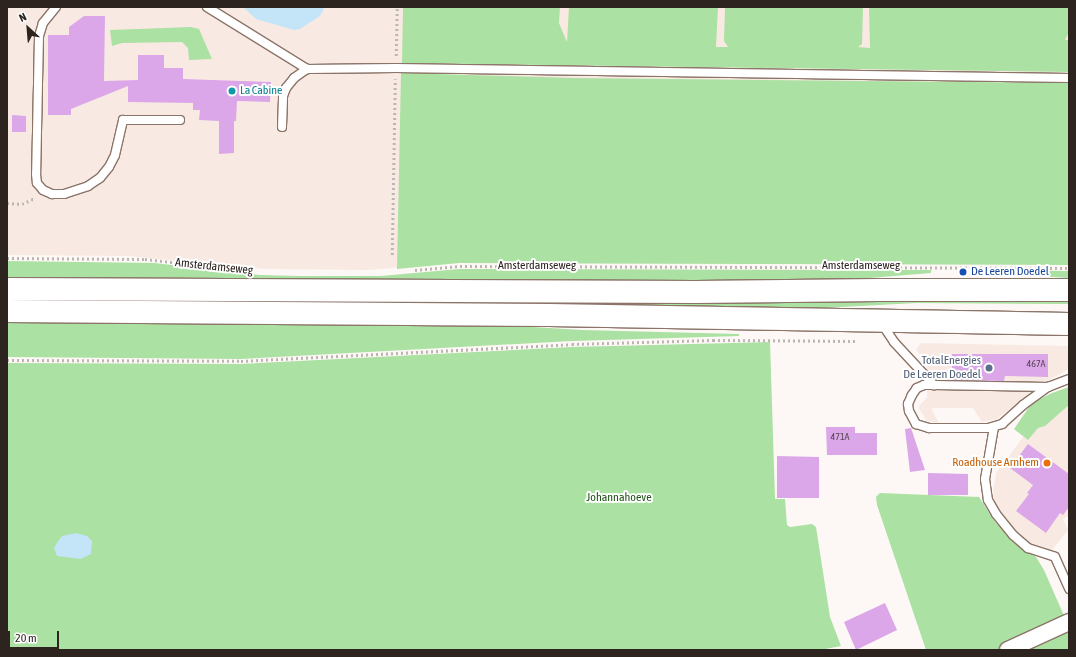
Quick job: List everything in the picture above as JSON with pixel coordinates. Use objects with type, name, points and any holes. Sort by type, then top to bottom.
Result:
[{"type":"main road","name":"Amsterdamseweg","points":[[7,289],[696,292],[1069,290]]},
{"type":"main road","points":[[7,311],[541,315],[1069,324]]},
{"type":"street","points":[[1008,650],[1069,622]]},
{"type":"lane","points":[[56,7],[43,23],[39,36],[36,174],[37,183],[43,190],[52,194],[64,194],[88,186],[100,178],[109,167],[115,155],[123,120],[180,120]]},
{"type":"lane","points":[[207,7],[307,69],[396,68],[1069,78]]},
{"type":"lane","points":[[282,127],[283,96],[286,88],[294,78],[307,69]]},
{"type":"lane","points":[[880,320],[894,342],[934,385]]},
{"type":"lane","points":[[1048,387],[924,385],[917,388],[912,395],[908,404],[909,411],[916,424],[929,428],[994,427],[1002,424],[1023,405],[1048,387],[1069,379]]},
{"type":"lane","points":[[994,427],[986,479],[988,500],[996,514],[1013,535],[1028,548],[1055,557],[1069,589]]},
{"type":"path","points":[[392,255],[397,7]]},
{"type":"path","points":[[7,203],[22,204],[32,200],[43,190]]},
{"type":"path","name":"Amsterdamseweg","points":[[7,258],[145,259],[233,269]]},
{"type":"path","name":"Amsterdamseweg","points":[[413,270],[460,266],[1069,268]]},
{"type":"path","points":[[7,360],[241,361],[572,344],[713,340],[863,342]]},
{"type":"shaded area","points":[[7,7],[1069,7],[1069,255],[1062,259],[882,264],[459,263],[368,270],[265,269],[127,256],[7,255]]},
{"type":"shaded area","points":[[921,343],[1069,346],[1069,369],[1047,381],[997,419],[982,422],[973,408],[932,408],[939,423],[927,421],[919,409],[919,406],[927,397],[927,355],[919,354],[916,349]]},
{"type":"shaded area","points":[[1069,405],[1069,515],[1063,519],[1068,530],[1052,550],[1042,550],[1026,542],[1016,533],[1001,515],[995,502],[993,492],[996,473],[1024,436],[1028,439],[1038,428],[1045,426]]},
{"type":"green space","points":[[403,7],[560,7],[559,23],[567,42],[569,7],[718,7],[716,47],[728,47],[724,41],[725,7],[863,7],[862,44],[858,47],[870,48],[869,7],[1069,7],[1069,32],[1065,40],[1069,40],[1069,72],[402,63]]},
{"type":"green space","points":[[191,27],[199,29],[212,59],[189,60],[188,48],[182,42],[122,43],[112,46],[110,30]]},
{"type":"green space","points":[[401,73],[573,78],[1069,83],[1069,265],[459,263],[397,269]]},
{"type":"green space","points":[[7,261],[154,263],[260,275],[300,276],[381,276],[459,269],[931,270],[931,273],[845,280],[714,282],[7,279]]},
{"type":"green space","points":[[1003,270],[1069,271],[1069,278],[1003,274]]},
{"type":"green space","points":[[7,298],[1069,299],[1069,304],[916,303],[805,309],[7,301]]},
{"type":"green space","points":[[7,320],[484,324],[582,330],[739,334],[739,336],[572,341],[241,359],[7,357]]},
{"type":"green space","name":"Johannahoeve","points":[[770,342],[775,499],[785,499],[787,525],[790,527],[812,524],[816,527],[830,617],[841,646],[820,650],[7,650],[7,363],[241,364],[572,347]]},
{"type":"green space","points":[[1069,387],[1069,405],[1045,426],[1038,428],[1028,440],[1014,429],[1032,403],[1052,393]]},
{"type":"green space","points":[[880,493],[979,497],[995,522],[1011,539],[1036,557],[1044,570],[1065,618],[997,650],[926,650],[877,505],[876,497]]},
{"type":"green space","points":[[1069,628],[1069,650],[1020,650]]},
{"type":"water","points":[[243,7],[322,7],[324,9],[320,16],[300,29],[294,30],[256,19]]},
{"type":"water","points":[[76,533],[87,536],[92,541],[91,554],[81,559],[57,556],[54,548],[62,536]]},
{"type":"building","points":[[84,16],[105,16],[104,81],[138,80],[138,55],[164,55],[164,68],[183,68],[183,79],[271,82],[270,102],[237,101],[236,121],[234,121],[234,153],[219,154],[219,121],[199,120],[200,110],[193,110],[193,103],[128,102],[128,86],[71,109],[71,115],[48,115],[48,35],[69,35],[69,27]]},
{"type":"building","points":[[12,115],[26,116],[26,132],[12,132]]},
{"type":"building","points":[[952,354],[1048,354],[1048,377],[1005,376],[1004,381],[952,380]]},
{"type":"building","points":[[826,427],[855,427],[855,433],[877,433],[877,455],[827,455]]},
{"type":"building","points":[[911,428],[925,470],[910,472],[905,429]]},
{"type":"building","points":[[1028,444],[1069,474],[1069,507],[1063,515],[1060,513],[1046,533],[1016,511],[1029,494],[1027,493],[1033,485],[1010,468]]},
{"type":"building","points":[[777,456],[819,457],[819,498],[777,498]]},
{"type":"building","points":[[928,473],[968,474],[968,495],[928,495]]},
{"type":"building","points":[[885,603],[897,630],[856,650],[844,622]]},
{"type":"place","name":"La Cabine","points":[[232,91]]},
{"type":"place","name":"De Leeren Doedel","points":[[963,272]]},
{"type":"place","name":"TotalEnergies De Leeren Doedel","points":[[989,368]]},
{"type":"place","name":"Roadhouse Arnhem","points":[[1047,463]]}]
